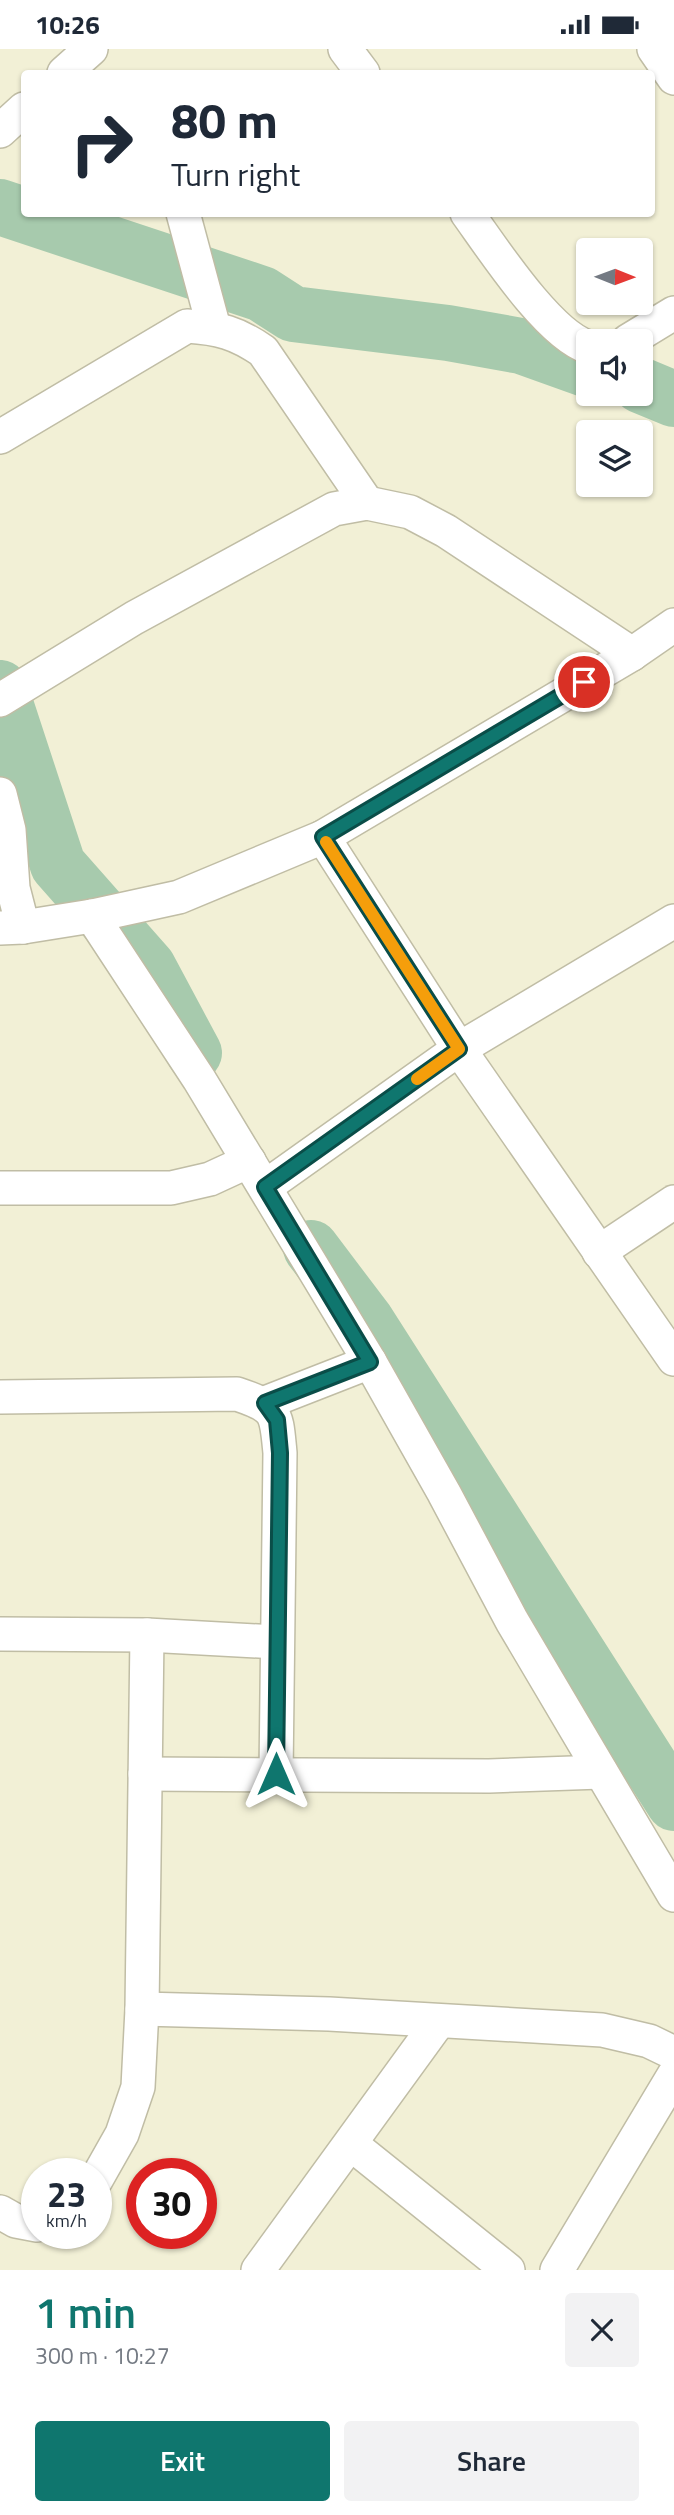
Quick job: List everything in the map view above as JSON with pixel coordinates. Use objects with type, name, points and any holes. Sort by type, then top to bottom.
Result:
[{"type":"street","points":[[68,70],[91,49]]},
{"type":"street","points":[[345,49],[361,70]]},
{"type":"street","points":[[654,49],[674,78]]},
{"type":"street","points":[[0,131],[21,112]]},
{"type":"street","points":[[184,217],[214,328]]},
{"type":"street","points":[[470,217],[510,272],[558,330],[576,342]]},
{"type":"street","points":[[648,329],[674,313]]},
{"type":"street","points":[[0,437],[187,326],[214,328],[243,337],[264,351],[367,503]]},
{"type":"street","points":[[0,700],[134,618],[334,509],[367,503],[410,512],[446,531],[632,654]]},
{"type":"street","points":[[0,794],[9,831],[13,888],[12,928],[92,916],[178,897],[323,837],[632,654],[674,625]]},
{"type":"street","points":[[323,837],[459,1049],[674,1359]]},
{"type":"street","points":[[92,916],[200,1079],[370,1362],[512,1621],[674,1895]]},
{"type":"street","points":[[0,1188],[171,1188],[210,1179],[257,1174],[674,921]]},
{"type":"street","points":[[599,1252],[674,1202]]},
{"type":"street","points":[[265,1403],[370,1362]]},
{"type":"street","points":[[0,1397],[237,1394],[265,1403],[277,1420],[280,1453],[276,1774]]},
{"type":"street","points":[[0,1634],[147,1635],[276,1642]]},
{"type":"street","points":[[108,2158],[122,2134],[138,2087],[142,2009],[147,1635]]},
{"type":"street","points":[[145,1774],[489,1776],[601,1772]]},
{"type":"street","points":[[142,2009],[329,2014],[602,2030],[649,2041],[674,2053]]},
{"type":"street","points":[[258,2270],[439,2021]]},
{"type":"street","points":[[557,2270],[674,2075]]},
{"type":"street","points":[[351,2144],[508,2270]]},
{"type":"street","points":[[0,2212],[21,2222]]},
{"type":"waterway","points":[[0,207],[21,214]]},
{"type":"waterway","points":[[30,217],[262,294],[293,314],[448,333],[521,346],[576,366]]},
{"type":"waterway","points":[[653,390],[674,399]]},
{"type":"waterway","points":[[0,688],[58,865],[148,967],[194,1053]]},
{"type":"waterway","points":[[311,1248],[367,1322],[674,1803]]},
{"type":"slow traffic","points":[[326,842],[459,1049],[417,1079]]},
{"type":"route","points":[[276,1774],[280,1453],[277,1420],[265,1403],[370,1362],[265,1187],[459,1049],[323,837],[584,682]]}]
